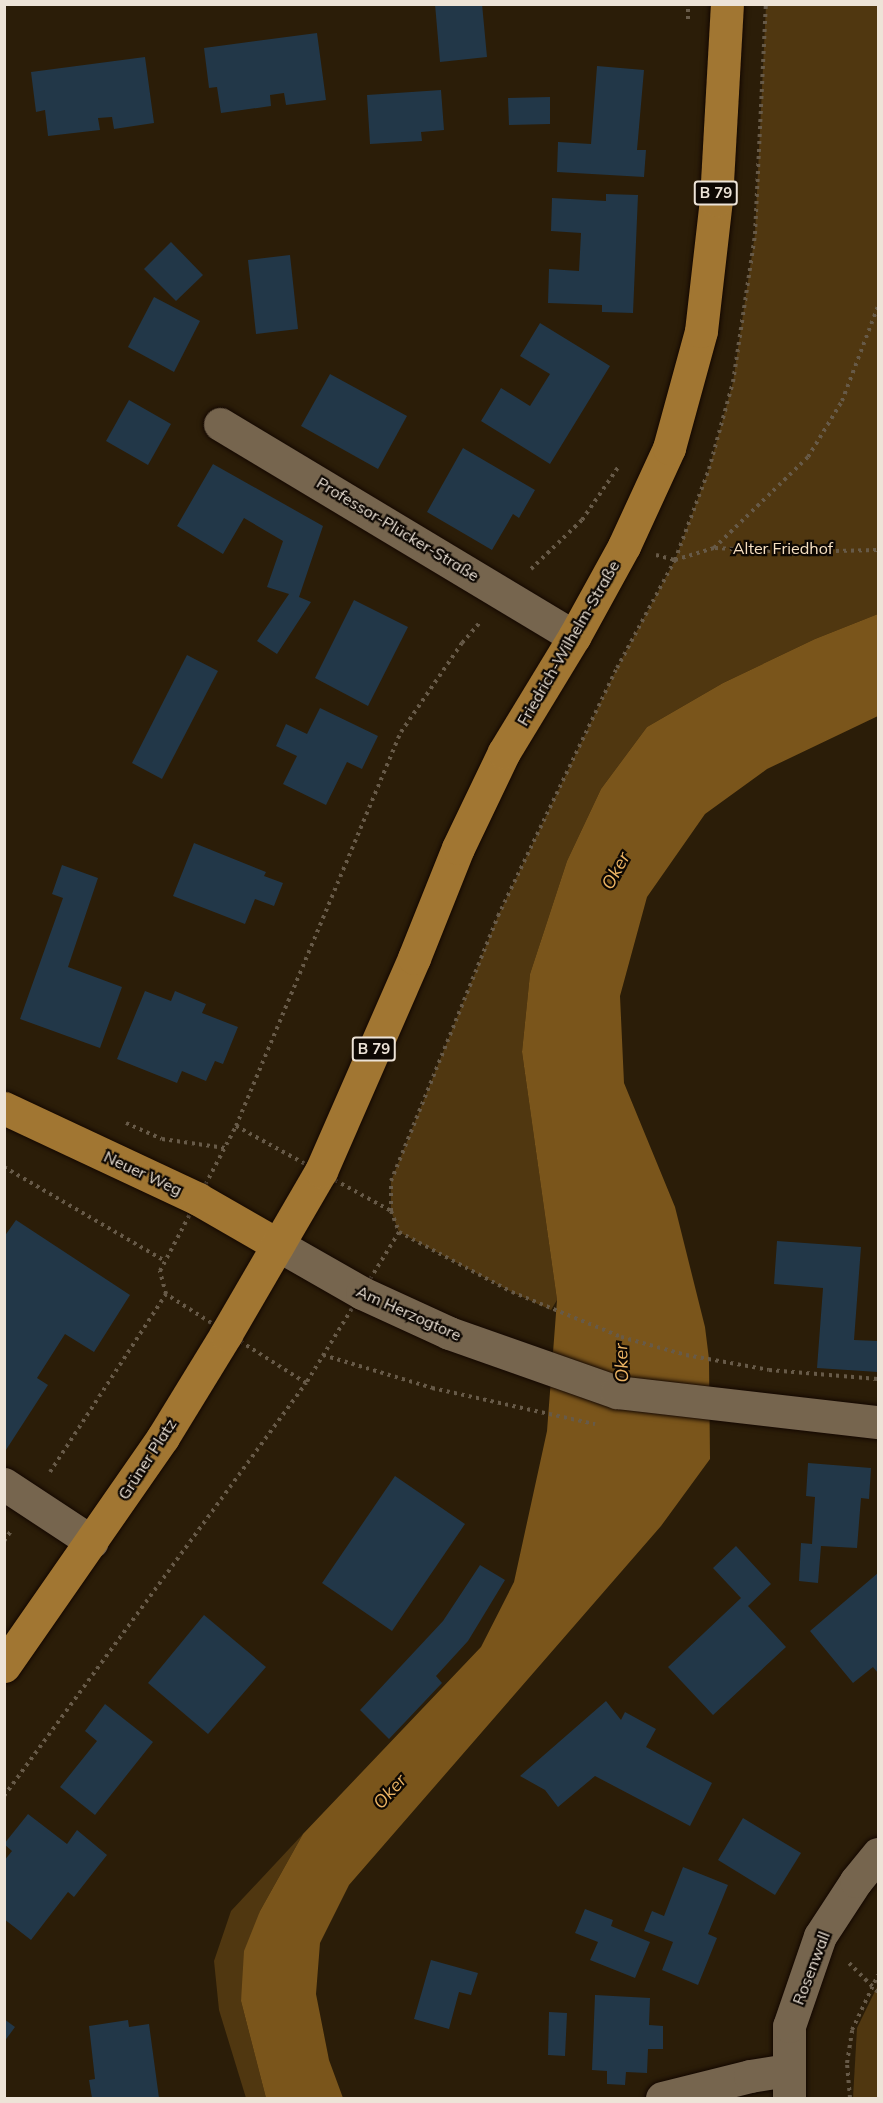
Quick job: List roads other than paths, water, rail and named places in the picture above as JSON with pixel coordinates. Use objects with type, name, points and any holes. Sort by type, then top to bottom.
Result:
[{"type":"main road","name":"Friedrich-Wilhelm-Straße","points":[[278,1245],[321,1171],[409,969],[458,848],[504,752],[574,637],[624,546],[669,448],[701,331],[716,200],[727,4]]},
{"type":"main road","name":"Neuer Weg","points":[[4,1108],[198,1199],[278,1245]]},
{"type":"main road","name":"Grüner Platz","points":[[4,1666],[92,1542],[169,1427],[278,1245]]},
{"type":"street","name":"Professor-Plücker-Straße","points":[[220,424],[574,637]]},
{"type":"street","name":"Am Herzogtore","points":[[278,1245],[371,1298],[449,1333],[617,1392],[766,1411],[879,1422]]},
{"type":"street","points":[[18,1492],[92,1542]]},
{"type":"street","name":"Rosenwall","points":[[788,2084],[789,2026],[820,1936],[856,1881],[879,1854]]},
{"type":"street","points":[[662,2098],[750,2076],[788,2084]]},
{"type":"water","name":"Oker","points":[[878,614],[878,716],[767,769],[705,814],[647,897],[620,996],[624,1083],[675,1207],[705,1327],[709,1359],[710,1459],[661,1526],[349,1885],[320,1943],[316,1994],[329,2060],[343,2098],[266,2098],[241,2001],[244,1951],[260,1911],[303,1834],[481,1647],[514,1582],[547,1431],[557,1300],[522,1052],[530,974],[567,861],[601,789],[647,727],[723,683],[815,639]]},
{"type":"park label","name":"Alter Friedhof","points":[[783,548]]}]
